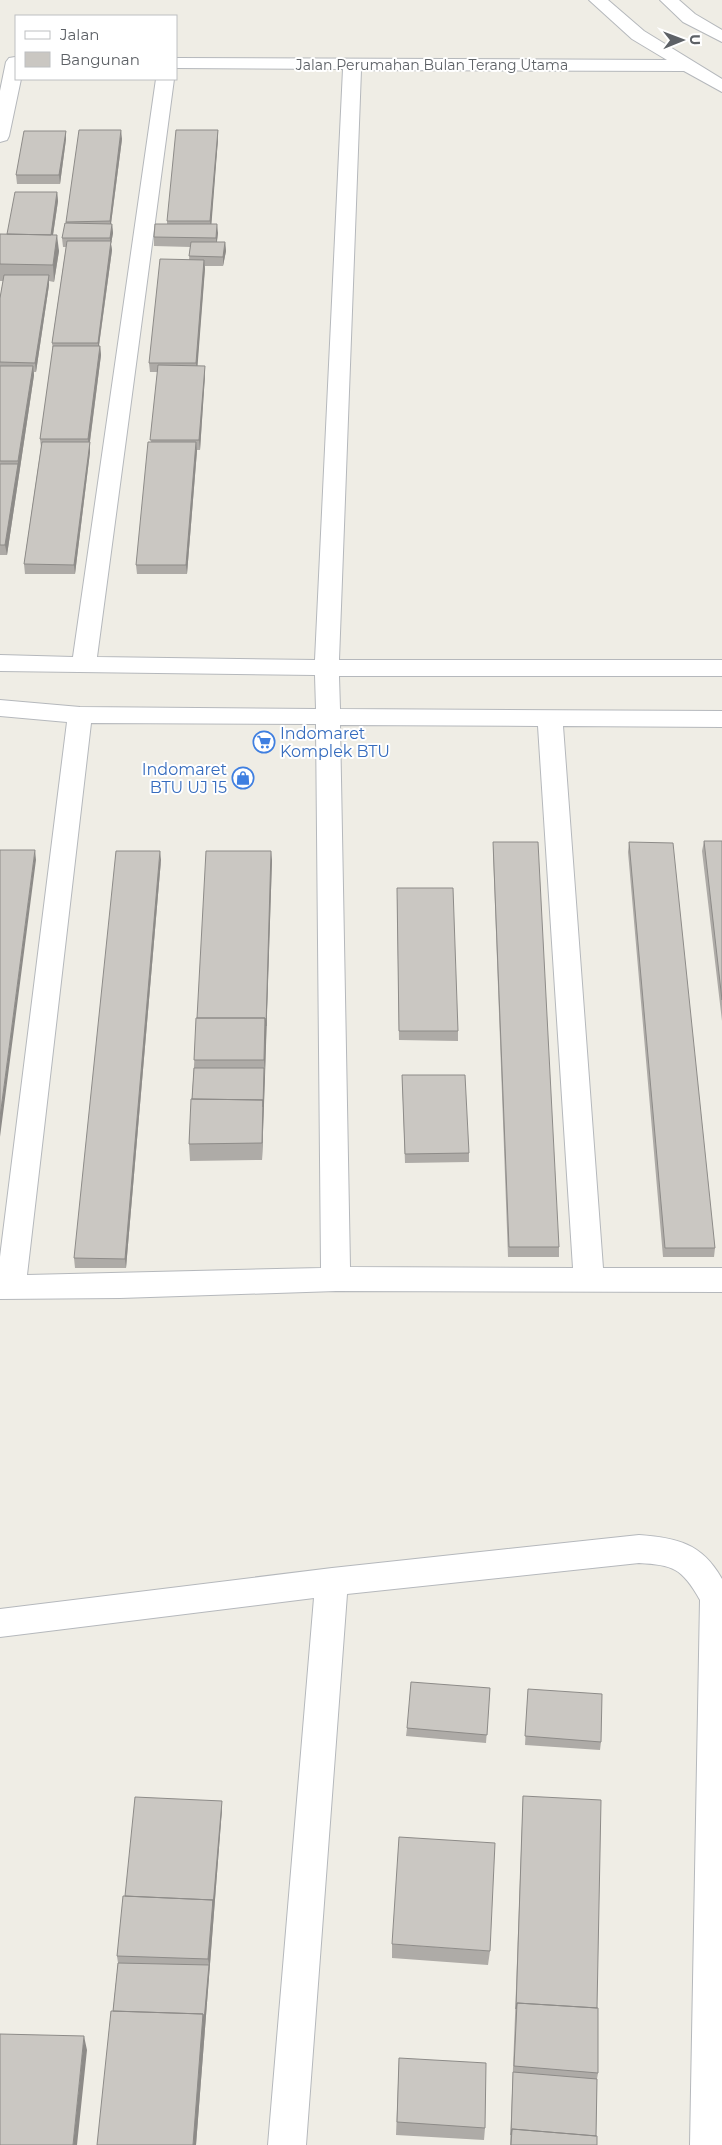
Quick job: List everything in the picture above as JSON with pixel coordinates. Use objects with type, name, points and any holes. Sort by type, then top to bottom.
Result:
[{"type":"street","points":[[598,0],[638,35],[722,87]]},
{"type":"street","points":[[669,0],[689,18],[722,37]]},
{"type":"street","points":[[0,136],[10,62]]},
{"type":"street","name":"Jalan Perumahan Bulan Terang Utama","points":[[178,63],[689,66]]},
{"type":"street","points":[[336,1279],[327,668],[352,64]]},
{"type":"street","points":[[84,663],[165,80]]},
{"type":"street","points":[[0,663],[327,668],[722,668]]},
{"type":"street","points":[[0,708],[80,715],[722,719]]},
{"type":"street","points":[[80,715],[5,1287],[120,1286],[336,1279],[722,1280]]},
{"type":"street","points":[[550,718],[589,1281]]},
{"type":"street","points":[[0,1623],[332,1582],[639,1549],[671,1552],[693,1565],[709,1584],[716,1600],[709,2145]]},
{"type":"street","points":[[287,2145],[332,1582]]},
{"type":"building","points":[[79,130],[121,130],[110,221],[66,222]]},
{"type":"building","points":[[176,130],[218,130],[210,221],[167,221]]},
{"type":"building","points":[[24,131],[66,131],[59,175],[16,175]]},
{"type":"building","points":[[15,192],[57,192],[51,235],[7,234]]},
{"type":"building","points":[[65,223],[112,224],[110,238],[62,238]]},
{"type":"building","points":[[155,224],[217,224],[216,238],[154,237]]},
{"type":"building","points":[[0,234],[57,235],[53,265],[0,264]]},
{"type":"building","points":[[67,241],[111,241],[98,343],[52,343]]},
{"type":"building","points":[[191,242],[225,242],[223,257],[189,256]]},
{"type":"building","points":[[160,259],[204,260],[196,363],[149,363]]},
{"type":"building","points":[[4,275],[49,275],[35,363],[0,362],[0,298]]},
{"type":"building","points":[[53,346],[100,346],[88,439],[40,439]]},
{"type":"building","points":[[158,365],[205,366],[199,440],[150,440]]},
{"type":"building","points":[[0,366],[33,366],[18,461],[0,461]]},
{"type":"building","points":[[42,442],[90,442],[74,565],[24,564]]},
{"type":"building","points":[[148,442],[196,442],[186,565],[136,565]]},
{"type":"building","points":[[0,464],[18,464],[5,545],[0,545]]},
{"type":"building","points":[[704,841],[722,841],[722,1000]]},
{"type":"building","points":[[493,842],[538,842],[559,1247],[509,1247]]},
{"type":"building","points":[[629,842],[673,843],[715,1248],[665,1248]]},
{"type":"building","points":[[0,850],[35,850],[0,1117]]},
{"type":"building","points":[[116,851],[160,851],[125,1259],[74,1258]]},
{"type":"building","points":[[206,851],[271,851],[266,1026],[265,1018],[197,1018]]},
{"type":"building","points":[[397,888],[453,888],[458,1031],[399,1031]]},
{"type":"building","points":[[196,1018],[265,1018],[264,1060],[194,1060]]},
{"type":"building","points":[[194,1068],[264,1068],[263,1107],[263,1100],[192,1099]]},
{"type":"building","points":[[402,1075],[465,1075],[469,1153],[405,1154]]},
{"type":"building","points":[[191,1099],[263,1100],[262,1143],[189,1144]]},
{"type":"building","points":[[411,1682],[490,1688],[487,1735],[407,1728]]},
{"type":"building","points":[[528,1689],[602,1694],[601,1742],[525,1736]]},
{"type":"building","points":[[523,1796],[601,1800],[597,2008],[517,2003],[516,2009]]},
{"type":"building","points":[[135,1797],[222,1801],[213,1906],[213,1900],[125,1896]]},
{"type":"building","points":[[399,1837],[495,1843],[490,1951],[392,1944]]},
{"type":"building","points":[[123,1896],[213,1900],[208,1959],[117,1956]]},
{"type":"building","points":[[118,1963],[209,1965],[204,2021],[203,2014],[113,2011]]},
{"type":"building","points":[[517,2003],[598,2008],[598,2073],[514,2066]]},
{"type":"building","points":[[111,2011],[203,2014],[193,2145],[97,2145]]},
{"type":"building","points":[[0,2034],[84,2036],[73,2145],[0,2145]]},
{"type":"building","points":[[399,2058],[486,2063],[485,2128],[397,2122]]},
{"type":"building","points":[[513,2072],[597,2079],[596,2136],[512,2129],[511,2135]]},
{"type":"building","points":[[512,2129],[597,2136],[597,2145],[511,2145]]},
{"type":"place","name":"Indomaret Komplek BTU","points":[[264,742]]},
{"type":"place","name":"Indomaret BTU UJ 15","points":[[243,778]]}]
